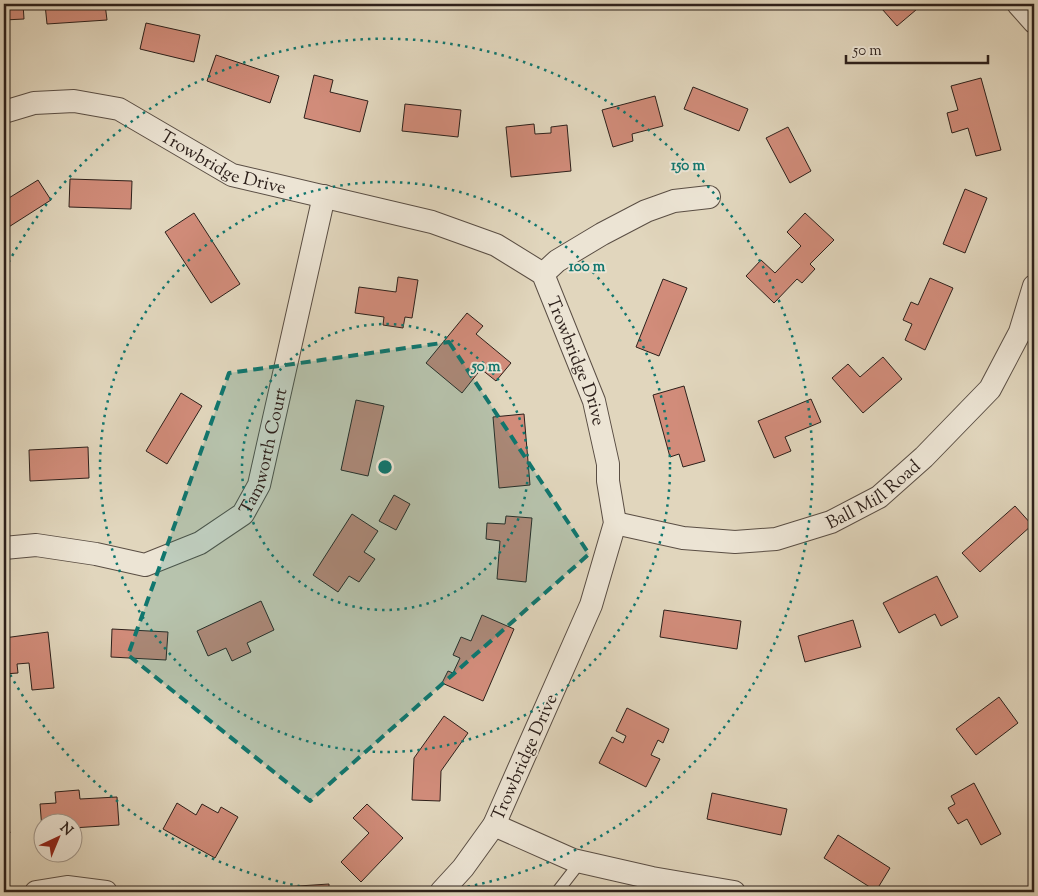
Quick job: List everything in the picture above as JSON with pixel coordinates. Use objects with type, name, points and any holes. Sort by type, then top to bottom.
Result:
[{"type":"street","points":[[1018,4],[1034,22]]},
{"type":"street","name":"Trowbridge Drive","points":[[4,112],[34,103],[74,102],[119,109],[232,175],[432,222],[496,245],[543,274],[594,402],[608,464],[608,481],[615,523],[591,605],[494,825],[463,868],[441,892]]},
{"type":"street","name":"Tamworth Court","points":[[4,548],[36,545],[96,554],[145,565],[200,543],[244,514],[259,485],[324,196]]},
{"type":"street","points":[[543,274],[557,261],[646,211],[674,200],[709,197]]},
{"type":"street","name":"Ball Mill Road","points":[[615,523],[683,538],[735,542],[776,539],[831,522],[879,497],[924,457],[990,389],[1020,332],[1034,286]]},
{"type":"street","points":[[494,825],[581,861],[652,878],[734,892]]},
{"type":"street","points":[[36,892],[67,887],[106,892]]},
{"type":"lane","points":[[557,892],[581,861]]},
{"type":"highlighted area","points":[[449,342],[589,554],[310,801],[128,655],[229,373]]},
{"type":"building","points":[[4,4],[23,4],[24,19],[4,20]]},
{"type":"building","points":[[45,4],[105,4],[107,20],[47,24]]},
{"type":"building","points":[[888,4],[923,4],[897,26],[882,9]]},
{"type":"building","points":[[146,23],[200,35],[194,62],[140,49]]},
{"type":"building","points":[[216,55],[279,76],[270,103],[207,81]]},
{"type":"building","points":[[314,75],[333,80],[330,92],[368,101],[360,132],[304,118]]},
{"type":"building","points":[[981,78],[1001,150],[976,156],[968,128],[952,133],[947,113],[958,110],[951,86]]},
{"type":"building","points":[[693,87],[748,109],[739,131],[684,109]]},
{"type":"building","points":[[655,96],[663,126],[632,134],[633,141],[613,147],[602,110]]},
{"type":"building","points":[[405,104],[461,110],[458,137],[402,131]]},
{"type":"building","points":[[534,124],[535,134],[551,133],[551,127],[567,125],[571,171],[511,177],[506,127]]},
{"type":"building","points":[[788,127],[811,171],[790,183],[766,138]]},
{"type":"building","points":[[70,179],[132,181],[131,209],[69,207]]},
{"type":"building","points":[[38,180],[51,200],[4,230],[4,201]]},
{"type":"building","points":[[965,189],[987,198],[965,253],[943,244]]},
{"type":"building","points":[[194,213],[240,284],[211,303],[165,232]]},
{"type":"building","points":[[805,213],[834,240],[810,264],[815,269],[802,283],[797,279],[774,303],[746,276],[761,260],[775,273],[801,246],[787,232]]},
{"type":"building","points":[[398,277],[418,280],[412,318],[405,317],[403,328],[383,325],[384,317],[355,313],[359,287],[396,292]]},
{"type":"building","points":[[930,278],[953,288],[925,350],[905,340],[912,324],[903,320],[911,302],[918,305]]},
{"type":"building","points":[[663,279],[687,288],[659,356],[636,347]]},
{"type":"building","points":[[467,313],[483,326],[476,334],[511,363],[496,381],[481,369],[462,393],[426,363]]},
{"type":"building","points":[[883,357],[902,379],[863,413],[832,378],[848,364],[860,377]]},
{"type":"building","points":[[684,386],[705,461],[683,467],[679,454],[670,457],[653,395]]},
{"type":"building","points":[[181,393],[202,406],[167,464],[146,451]]},
{"type":"building","points":[[811,399],[821,422],[785,437],[791,451],[774,458],[758,421]]},
{"type":"building","points":[[356,400],[384,406],[368,476],[341,470]]},
{"type":"building","points":[[524,414],[530,485],[499,488],[493,417]]},
{"type":"building","points":[[88,447],[89,478],[30,481],[29,450]]},
{"type":"building","points":[[394,495],[410,504],[396,530],[379,521]]},
{"type":"building","points":[[1015,506],[1032,525],[980,572],[962,553]]},
{"type":"building","points":[[352,514],[378,531],[364,552],[375,559],[359,582],[349,576],[338,592],[313,575]]},
{"type":"building","points":[[506,516],[532,518],[526,582],[497,579],[500,541],[486,539],[487,523],[505,524]]},
{"type":"building","points":[[937,576],[958,617],[941,626],[935,614],[899,633],[883,603]]},
{"type":"building","points":[[261,601],[274,630],[247,643],[251,652],[232,661],[226,648],[208,656],[197,631]]},
{"type":"building","points":[[664,610],[741,621],[737,649],[660,637]]},
{"type":"building","points":[[482,615],[514,629],[483,701],[442,683],[448,671],[453,673],[460,658],[453,655],[461,637],[471,641]]},
{"type":"building","points":[[853,620],[861,647],[805,662],[798,636]]},
{"type":"building","points":[[112,629],[168,632],[166,660],[111,657]]},
{"type":"building","points":[[48,632],[54,688],[32,690],[29,663],[17,664],[18,673],[4,674],[4,638]]},
{"type":"building","points":[[999,697],[1018,723],[976,755],[956,729]]},
{"type":"building","points":[[627,708],[669,729],[663,743],[658,740],[651,755],[660,759],[646,787],[599,763],[612,737],[623,743],[626,736],[616,731]]},
{"type":"building","points":[[444,716],[468,733],[441,771],[440,801],[412,800],[414,758]]},
{"type":"building","points":[[974,783],[1001,834],[981,845],[967,819],[958,824],[948,808],[955,804],[951,796]]},
{"type":"building","points":[[79,790],[80,799],[117,797],[119,825],[82,827],[82,814],[41,814],[40,804],[56,803],[55,792]]},
{"type":"building","points":[[712,793],[787,809],[781,835],[707,819]]},
{"type":"building","points":[[177,803],[196,815],[202,804],[218,813],[221,807],[238,817],[215,858],[163,829]]},
{"type":"building","points":[[367,804],[403,838],[361,882],[341,862],[369,833],[353,818]]},
{"type":"building","points":[[4,811],[10,833],[4,835]]},
{"type":"building","points":[[838,835],[890,868],[876,891],[824,858]]},
{"type":"building","points":[[329,884],[329,892],[268,892],[268,888]]}]
